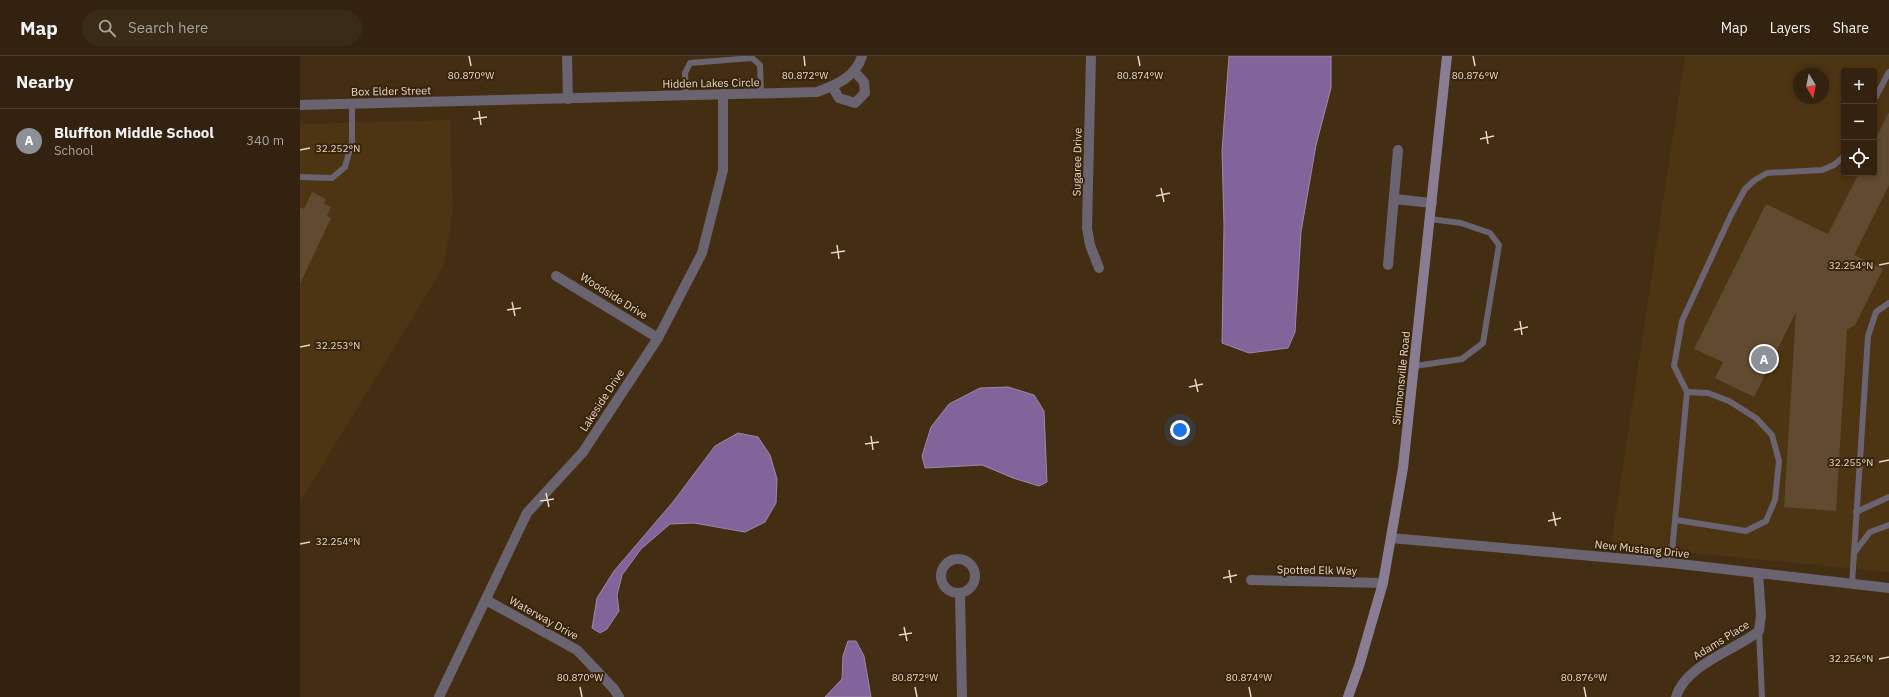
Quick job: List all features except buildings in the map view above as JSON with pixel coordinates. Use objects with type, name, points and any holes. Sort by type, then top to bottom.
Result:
[{"type":"street","points":[[567,56],[568,99]]},
{"type":"street","name":"Hidden Lakes Circle","points":[[483,101],[817,92],[842,82],[859,66],[862,56]]},
{"type":"street","name":"Sugaree Drive","points":[[1091,56],[1088,228],[1090,244],[1098,268]]},
{"type":"street","name":"Simmonsville Road","points":[[1348,697],[1359,666],[1382,583],[1403,468],[1447,56]]},
{"type":"street","points":[[832,86],[839,98],[855,103],[865,93],[864,82],[854,71]]},
{"type":"street","name":"Lakeside Drive","points":[[439,697],[527,513],[583,452],[658,338],[702,253],[723,170],[723,94]]},
{"type":"street","name":"Box Elder Street","points":[[300,105],[483,101]]},
{"type":"street","points":[[1388,265],[1398,150]]},
{"type":"street","points":[[1394,200],[1432,203]]},
{"type":"street","name":"Woodside Drive","points":[[556,276],[658,338]]},
{"type":"street","name":"New Mustang Drive","points":[[1391,538],[1671,563],[1889,588]]},
{"type":"street","name":"Adams Place","points":[[1676,697],[1678,689],[1694,672],[1715,657],[1747,640],[1759,631],[1761,615],[1758,573]]},
{"type":"street","name":"Spotted Elk Way","points":[[1251,580],[1382,583]]},
{"type":"street","points":[[960,594],[962,697]]},
{"type":"street","name":"Waterway Drive","points":[[486,600],[577,650],[614,689],[619,697]]},
{"type":"lane","points":[[686,95],[685,73],[690,62],[752,58],[760,65],[761,93]]},
{"type":"lane","points":[[1877,94],[1889,72]]},
{"type":"lane","points":[[300,178],[332,178],[345,167],[352,142],[352,104]]},
{"type":"lane","points":[[1671,563],[1687,392],[1674,366],[1682,321],[1731,215],[1745,189],[1755,180],[1768,173],[1822,170],[1834,166],[1841,159]]},
{"type":"lane","points":[[1415,366],[1462,359],[1483,343],[1499,245],[1490,233],[1461,223],[1430,219]]},
{"type":"lane","points":[[1852,584],[1868,336],[1876,312],[1889,303]]},
{"type":"lane","points":[[1676,520],[1746,531],[1766,521],[1775,500],[1780,461],[1772,434],[1756,418],[1729,401],[1708,392],[1687,392]]},
{"type":"lane","points":[[1856,512],[1889,497]]},
{"type":"lane","points":[[1854,553],[1870,532],[1889,525]]},
{"type":"lane","points":[[1759,631],[1762,697]]},
{"type":"shaded area","points":[[1229,56],[1331,56],[1331,88],[1316,145],[1301,232],[1295,332],[1288,348],[1249,353],[1222,343],[1224,225],[1222,151]]},
{"type":"shaded area","points":[[1685,56],[1889,56],[1889,572],[1611,545]]},
{"type":"shaded area","points":[[450,120],[453,210],[444,266],[300,502],[300,124]]},
{"type":"shaded area","points":[[1008,387],[1034,395],[1044,411],[1047,482],[1039,486],[1013,478],[982,465],[925,468],[922,456],[931,427],[949,404],[980,388]]},
{"type":"shaded area","points":[[738,433],[758,437],[770,455],[777,479],[776,503],[765,522],[745,532],[694,523],[670,524],[641,549],[622,575],[617,595],[619,611],[607,629],[600,633],[592,628],[597,598],[614,571],[673,502],[715,446]]},
{"type":"shaded area","points":[[848,641],[856,641],[864,656],[871,697],[825,697],[842,679],[843,656]]},
{"type":"place","name":"Bluffton Middle School","points":[[1764,359]]}]
